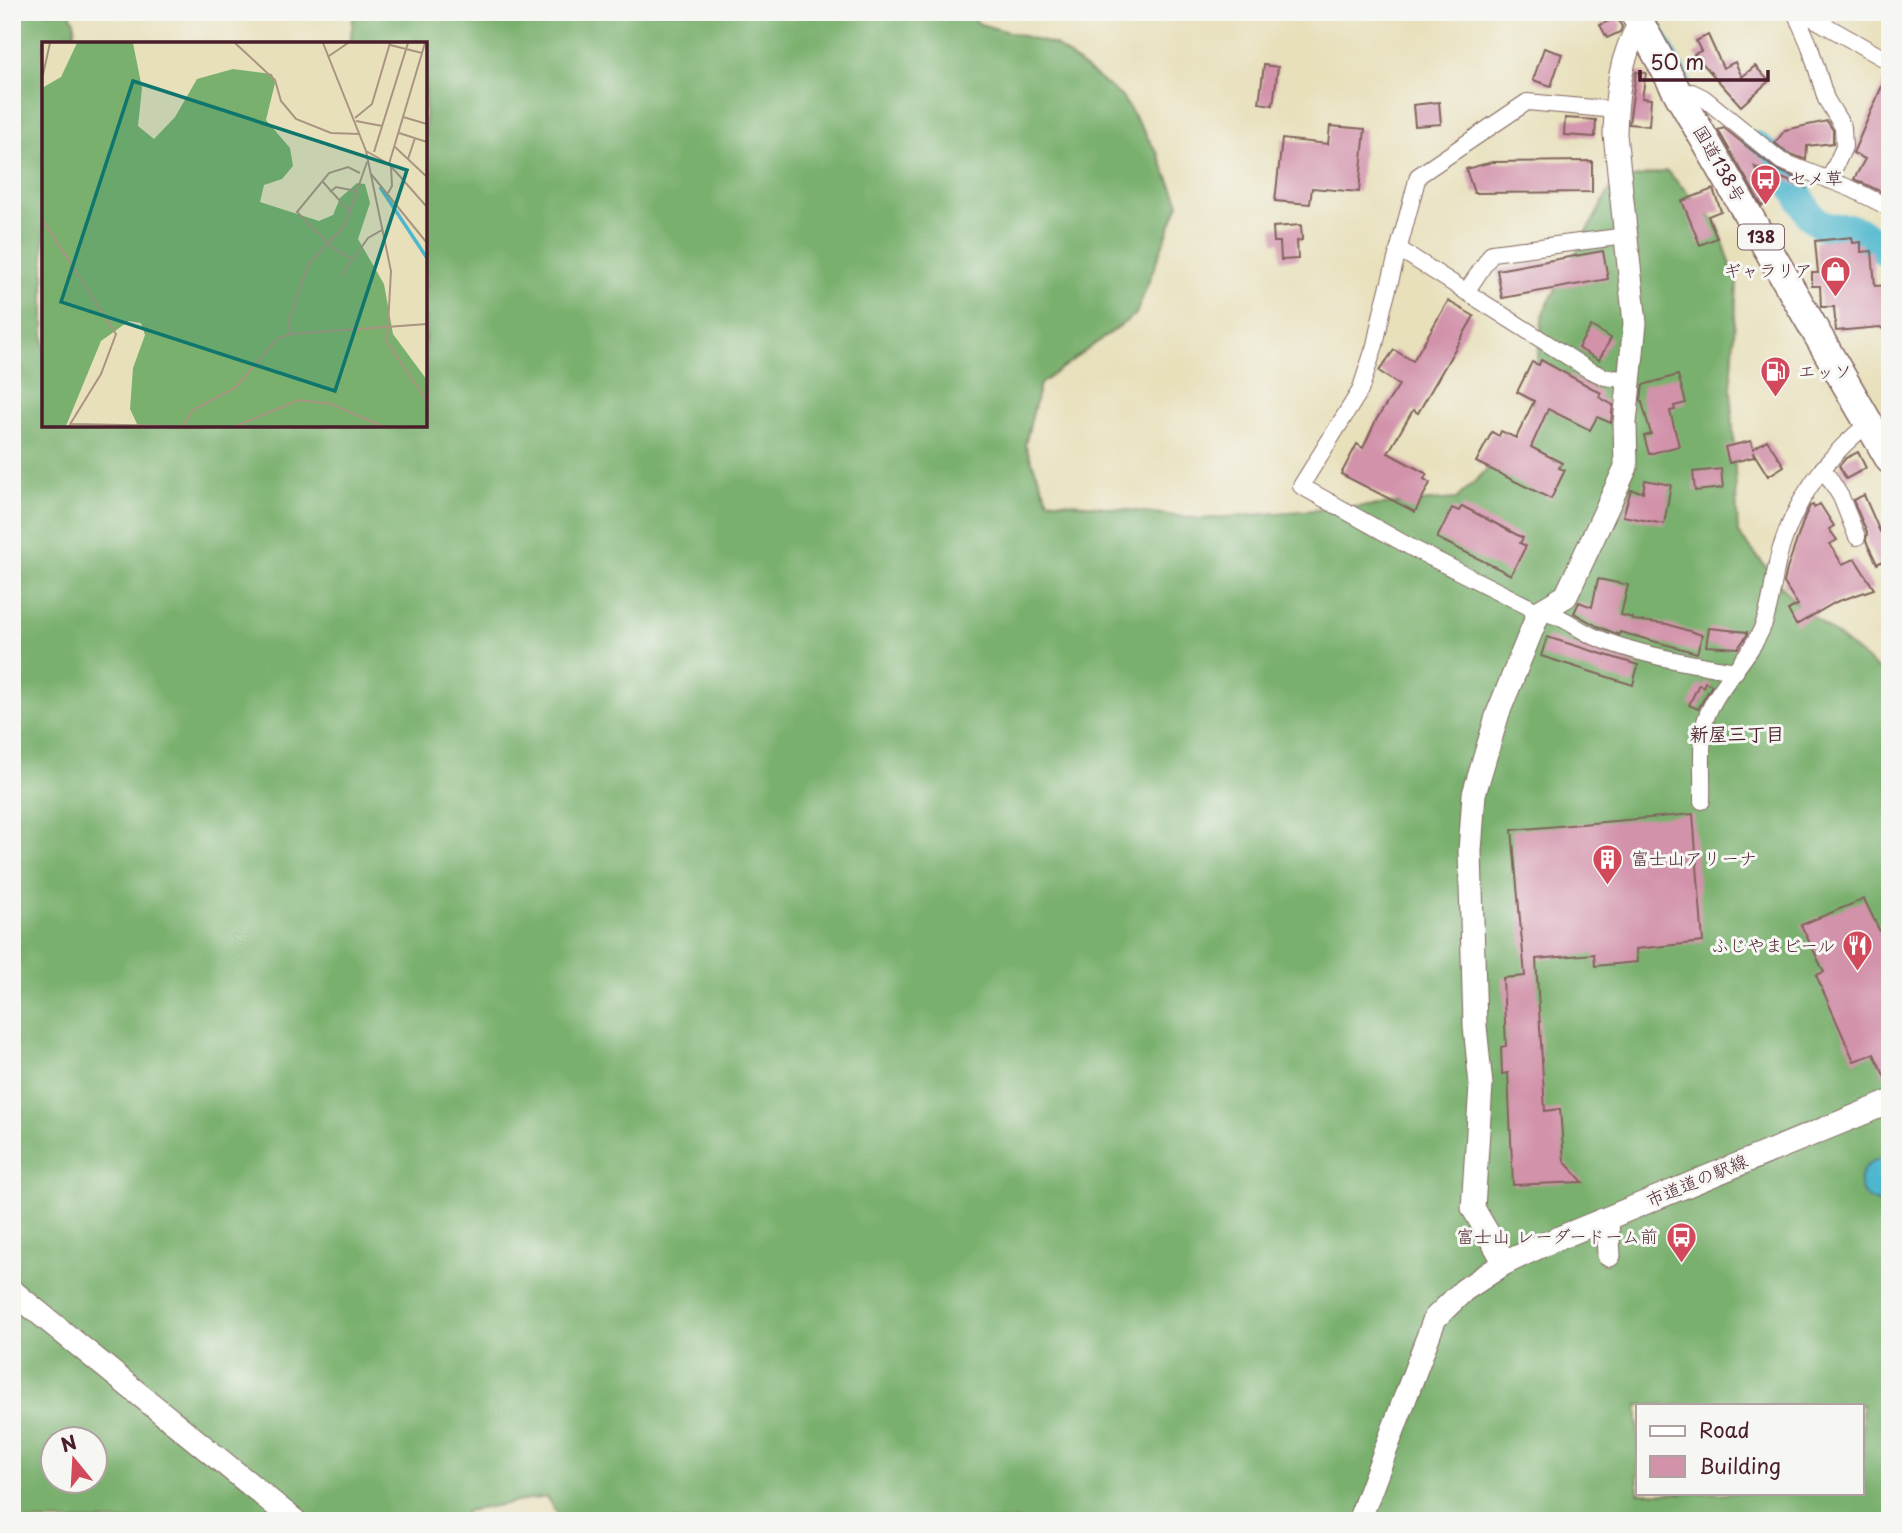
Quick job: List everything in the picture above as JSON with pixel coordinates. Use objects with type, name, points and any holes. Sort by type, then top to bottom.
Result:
[{"type":"highway","name":"国道138号","points":[[1637,18],[1890,460]]},
{"type":"street","points":[[1796,12],[1826,99],[1843,127],[1844,146],[1829,180]]},
{"type":"street","points":[[1802,12],[1890,62]]},
{"type":"street","points":[[1506,1262],[1473,1208],[1481,1085],[1475,1026],[1470,851],[1474,794],[1484,755],[1515,668],[1539,612],[1566,596],[1626,467],[1625,423],[1635,323],[1615,134],[1616,110],[1630,39],[1637,18]]},
{"type":"street","points":[[1680,97],[1692,92],[1781,161],[1890,208]]},
{"type":"street","points":[[1616,110],[1527,102],[1418,176],[1375,345],[1360,391],[1301,486],[1414,550],[1539,612],[1558,615],[1592,636],[1650,654],[1736,671]]},
{"type":"street","points":[[1466,292],[1492,253],[1626,236]]},
{"type":"street","points":[[1399,249],[1589,370],[1605,377],[1629,380]]},
{"type":"street","points":[[1702,801],[1704,724],[1716,700],[1753,647],[1764,625],[1780,549],[1798,506],[1841,445],[1868,424]]},
{"type":"street","points":[[1823,468],[1841,497],[1857,537]]},
{"type":"street","name":"市道道の駅線","points":[[1359,1521],[1435,1318],[1464,1290],[1506,1262],[1890,1102]]},
{"type":"street","points":[[1608,1219],[1609,1255]]},
{"type":"street","points":[[12,1291],[295,1521]]},
{"type":"green space","points":[[12,12],[69,12],[74,21],[75,42],[42,42],[42,427],[427,427],[427,42],[350,42],[354,12],[964,12],[980,24],[1055,45],[1122,97],[1158,154],[1179,203],[1136,314],[1040,384],[1025,445],[1048,500],[1201,519],[1456,499],[1529,430],[1543,313],[1614,182],[1667,171],[1717,223],[1737,284],[1731,388],[1738,533],[1793,600],[1890,679],[1890,1521],[562,1521],[546,1497],[467,1511],[460,1521],[12,1521]]},
{"type":"water","points":[[1879,1159],[1890,1161],[1888,1203],[1877,1203],[1869,1199],[1860,1186],[1863,1170]]},
{"type":"building","points":[[1617,17],[1622,27],[1620,32],[1607,38],[1600,25]]},
{"type":"building","points":[[1708,35],[1723,68],[1735,62],[1742,77],[1755,66],[1769,81],[1741,106],[1694,54],[1701,51],[1696,41]]},
{"type":"building","points":[[1544,48],[1562,54],[1551,86],[1533,80]]},
{"type":"building","points":[[1264,65],[1278,67],[1273,105],[1259,103]]},
{"type":"building","points":[[1636,72],[1646,73],[1642,98],[1651,99],[1649,126],[1629,124]]},
{"type":"building","points":[[1888,72],[1890,196],[1854,179],[1865,159],[1853,153]]},
{"type":"building","points":[[1439,102],[1441,124],[1415,126],[1413,105]]},
{"type":"building","points":[[1565,118],[1596,120],[1595,137],[1564,135]]},
{"type":"building","points":[[1827,121],[1833,130],[1833,143],[1807,146],[1806,160],[1786,152],[1775,143],[1785,130]]},
{"type":"building","points":[[1330,126],[1365,129],[1359,192],[1312,188],[1310,204],[1275,201],[1282,139],[1328,144]]},
{"type":"building","points":[[1724,128],[1775,169],[1806,182],[1806,188],[1755,167],[1773,198],[1762,206],[1718,130]]},
{"type":"building","points":[[1592,161],[1592,192],[1474,193],[1466,169],[1492,162]]},
{"type":"building","points":[[1713,189],[1721,211],[1708,216],[1717,238],[1700,245],[1682,201]]},
{"type":"building","points":[[1301,225],[1302,240],[1297,241],[1298,259],[1281,260],[1280,242],[1274,242],[1273,227]]},
{"type":"building","points":[[1852,237],[1853,243],[1861,242],[1861,252],[1872,251],[1875,286],[1890,285],[1890,334],[1880,327],[1836,331],[1834,307],[1821,307],[1820,286],[1812,286],[1812,273],[1818,273],[1815,241]]},
{"type":"building","points":[[1603,251],[1608,279],[1502,298],[1497,270]]},
{"type":"building","points":[[1448,301],[1474,316],[1418,413],[1413,410],[1388,453],[1427,474],[1424,479],[1430,483],[1415,512],[1341,474],[1357,444],[1363,448],[1376,420],[1399,385],[1379,371],[1394,350],[1413,361]]},
{"type":"building","points":[[1591,326],[1611,338],[1599,360],[1578,348]]},
{"type":"building","points":[[1541,360],[1601,393],[1599,397],[1613,405],[1611,423],[1597,417],[1590,430],[1548,409],[1531,447],[1562,463],[1559,468],[1565,470],[1551,499],[1476,462],[1492,432],[1499,436],[1501,431],[1516,438],[1534,401],[1517,392],[1532,362],[1539,365]]},
{"type":"building","points":[[1678,375],[1686,403],[1674,406],[1675,410],[1670,411],[1679,446],[1649,454],[1644,436],[1651,434],[1641,399],[1643,385]]},
{"type":"building","points":[[1767,440],[1784,466],[1768,476],[1753,452],[1754,457],[1729,463],[1725,447],[1751,441],[1753,449]]},
{"type":"building","points":[[1858,452],[1866,468],[1846,479],[1839,466],[1846,458]]},
{"type":"building","points":[[1721,469],[1723,488],[1695,491],[1693,472]]},
{"type":"building","points":[[1645,480],[1671,485],[1664,524],[1623,516],[1631,490],[1643,492]]},
{"type":"building","points":[[1864,495],[1880,532],[1890,527],[1890,557],[1877,564],[1866,541],[1867,533],[1853,500]]},
{"type":"building","points":[[1820,504],[1834,526],[1829,529],[1837,540],[1830,544],[1842,564],[1855,559],[1874,589],[1836,602],[1796,625],[1788,610],[1798,605],[1784,583],[1805,516],[1810,506],[1813,505],[1814,508]]},
{"type":"building","points":[[1462,506],[1523,538],[1520,543],[1526,546],[1511,575],[1437,538],[1452,508],[1459,511]]},
{"type":"building","points":[[1598,579],[1628,585],[1621,615],[1633,618],[1632,620],[1667,624],[1702,635],[1697,653],[1620,632],[1619,635],[1574,613],[1579,602],[1592,607]]},
{"type":"building","points":[[1709,628],[1747,632],[1747,635],[1738,648],[1706,646]]},
{"type":"building","points":[[1547,637],[1638,665],[1633,685],[1541,656]]},
{"type":"building","points":[[1705,682],[1712,685],[1698,709],[1689,705],[1699,684],[1703,687]]},
{"type":"building","name":"富士山アリーナ","points":[[1693,814],[1703,942],[1636,949],[1637,962],[1595,966],[1594,954],[1536,959],[1545,1111],[1560,1109],[1564,1161],[1583,1182],[1513,1185],[1508,1073],[1502,1074],[1501,1047],[1506,1046],[1503,978],[1525,976],[1512,830]]},
{"type":"building","points":[[1864,899],[1890,952],[1890,1088],[1874,1054],[1854,1061],[1816,975],[1824,972],[1801,925]]},
{"type":"waterway","points":[[1652,12],[1688,80]]},
{"type":"waterway","points":[[1756,146],[1782,167],[1810,215],[1820,224],[1862,233],[1890,255]]},
{"type":"place","name":"セメ草","points":[[1766,206]]},
{"type":"place","name":"ギャラリア","points":[[1836,298]]},
{"type":"place","name":"エッソ","points":[[1775,399]]},
{"type":"place","name":"富士山アリーナ","points":[[1608,886]]},
{"type":"place","name":"ふじやまビール","points":[[1858,973]]},
{"type":"place","name":"富士山 レーダードーム前","points":[[1681,1264]]},
{"type":"district","name":"新屋三丁目","points":[[1737,734]]}]
